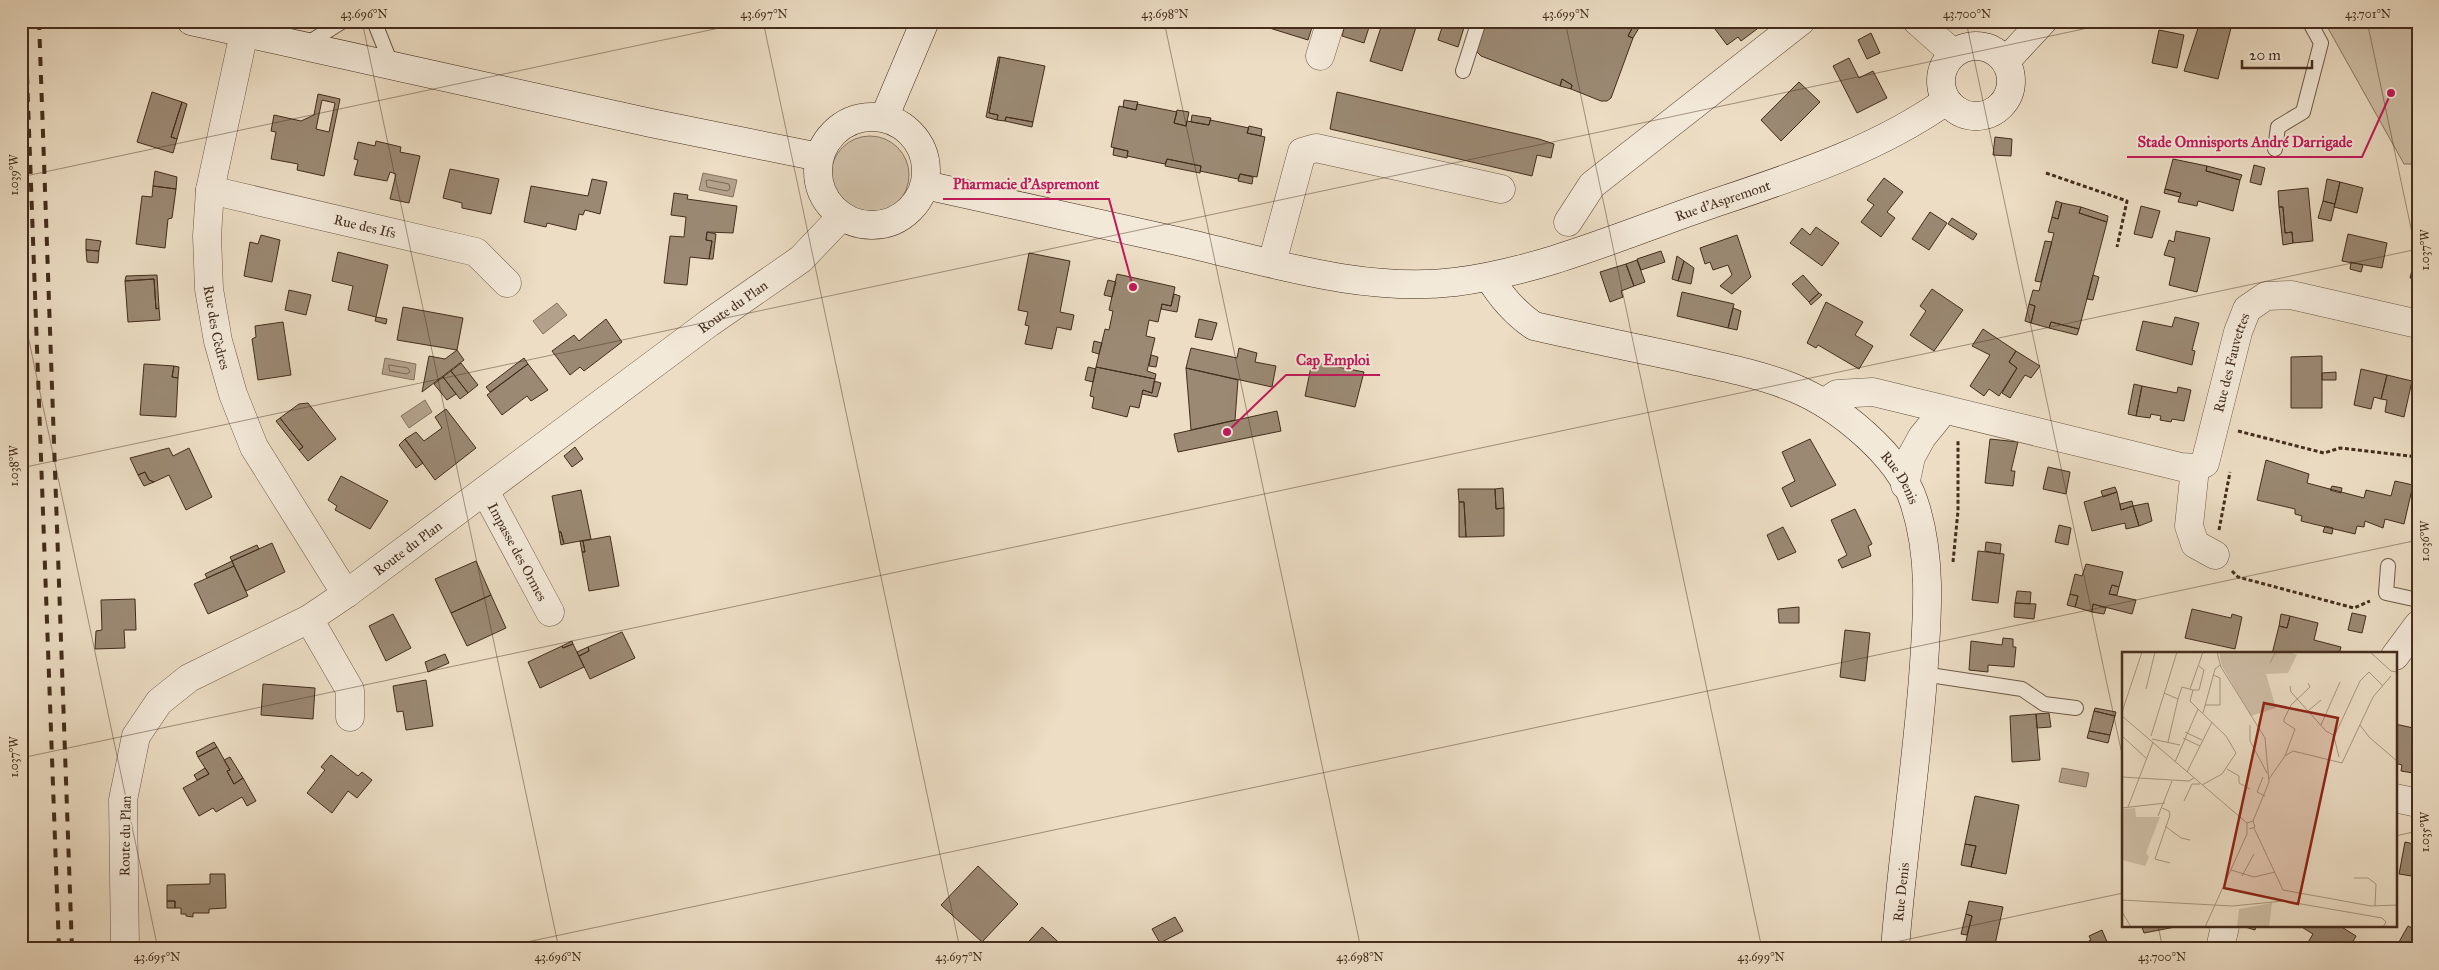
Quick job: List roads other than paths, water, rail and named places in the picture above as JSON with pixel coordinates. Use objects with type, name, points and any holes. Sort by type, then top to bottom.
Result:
[{"type":"street","points":[[191,21],[678,129],[819,157]]},
{"type":"street","points":[[884,118],[925,21]]},
{"type":"street","points":[[1320,56],[1331,21]]},
{"type":"street","points":[[1568,222],[1592,185],[1801,21]]},
{"type":"street","points":[[1917,21],[1953,53]]},
{"type":"street","points":[[2006,61],[2043,21]]},
{"type":"street","name":"Rue des Cèdres","points":[[244,33],[210,190],[207,236],[209,290],[218,341],[233,394],[254,447],[346,594]]},
{"type":"street","points":[[1971,45],[1991,48],[2006,61],[2012,80],[2007,100],[1994,112],[1977,117],[1960,113],[1946,102],[1940,85],[1942,67],[1953,53],[1971,45]]},
{"type":"street","name":"Rue d'Aspremont","points":[[924,184],[1272,263],[1365,282],[1409,284],[1452,282],[1489,277],[1540,264],[1826,165],[1921,119],[1946,102]]},
{"type":"street","points":[[867,116],[884,118],[900,124],[913,135],[922,150],[926,167],[924,184],[910,210],[898,218],[884,224],[870,225],[855,222],[842,216],[830,205],[821,190],[817,174],[819,157],[826,142],[836,129],[851,120],[867,116]]},
{"type":"street","points":[[1272,263],[1302,152],[1316,148],[1501,189]]},
{"type":"street","name":"Rue des Ifs","points":[[210,190],[476,252],[507,282]]},
{"type":"street","name":"Route du Plan","points":[[125,949],[123,800],[136,736],[159,702],[189,678],[309,619],[346,594],[709,322],[801,259],[842,216]]},
{"type":"street","name":"Rue Denis","points":[[1489,277],[1499,294],[1520,316],[1534,326],[1741,371],[1794,388],[1824,403],[1866,434],[1895,467],[1914,500],[1924,542],[1928,588],[1923,674],[1895,949]]},
{"type":"street","name":"Rue des Fauvettes","points":[[2215,554],[2195,544],[2188,526],[2195,468],[2205,463],[2238,332],[2247,309],[2266,296],[2291,295],[2418,324]]},
{"type":"street","points":[[1824,403],[1837,394],[1873,392],[2181,467],[2195,468]]},
{"type":"street","points":[[1905,484],[1911,457],[1922,437],[1951,412]]},
{"type":"street","name":"Impasse des Ormes","points":[[484,491],[550,612]]},
{"type":"street","points":[[309,619],[350,690],[350,717]]},
{"type":"street","points":[[2396,655],[2418,625]]},
{"type":"street","points":[[2396,798],[2418,803]]},
{"type":"street","points":[[2220,949],[2225,928]]},
{"type":"lane","points":[[303,46],[343,21]]},
{"type":"lane","points":[[374,21],[392,66]]},
{"type":"lane","points":[[1463,71],[1479,21]]},
{"type":"lane","points":[[2275,149],[2278,126],[2303,112],[2321,43],[2308,21]]},
{"type":"lane","points":[[2388,566],[2386,593],[2418,600]]},
{"type":"lane","points":[[1923,674],[2022,689],[2044,704],[2076,708]]},
{"type":"water","points":[[703,173],[737,180],[733,197],[699,190]]},
{"type":"water","points":[[557,303],[567,315],[543,334],[533,321]]},
{"type":"water","points":[[385,358],[416,364],[414,380],[382,374]]},
{"type":"water","points":[[425,400],[432,412],[409,428],[401,416]]},
{"type":"water","points":[[2062,768],[2089,773],[2086,787],[2059,782]]},
{"type":"railway","points":[[25,21],[59,949]]},
{"type":"railway","points":[[39,21],[72,949]]},
{"type":"place","name":"Stade Omnisports André Darrigade","points":[[2391,93]]},
{"type":"place","name":"Pharmacie d'Aspremont","points":[[1133,287]]},
{"type":"place","name":"Cap Emploi","points":[[1227,432]]}]
